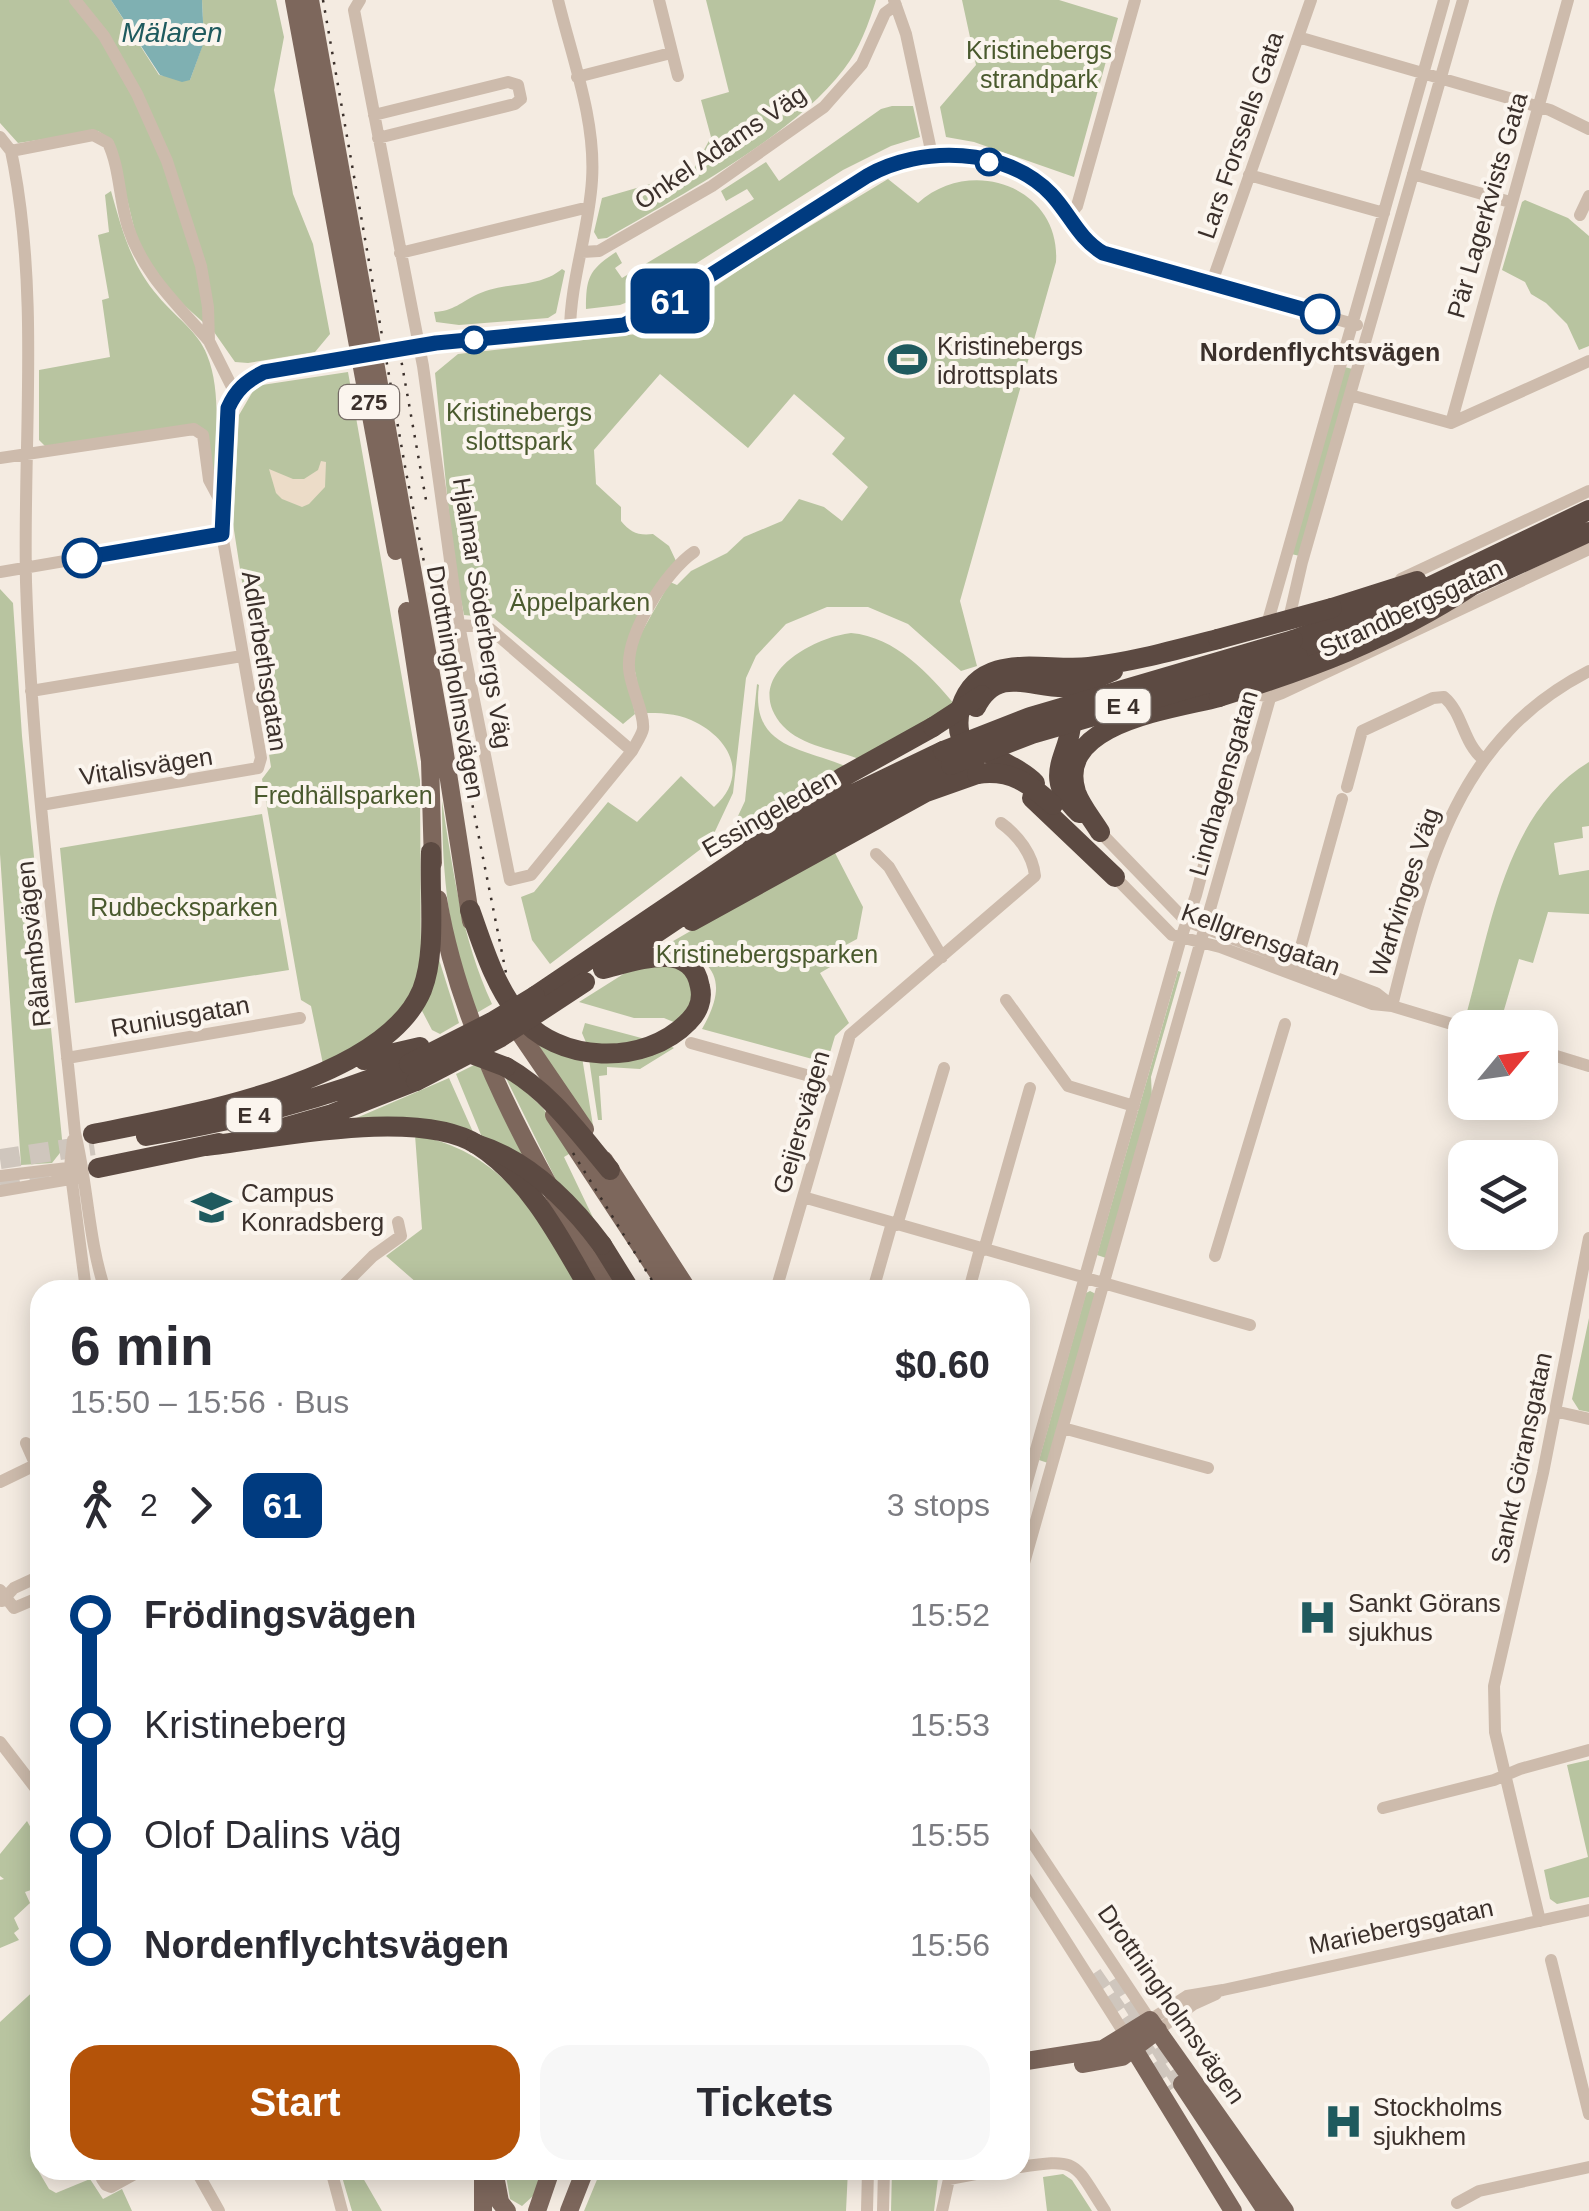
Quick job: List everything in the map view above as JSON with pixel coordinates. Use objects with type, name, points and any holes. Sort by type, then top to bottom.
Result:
[{"type":"highway","name":"E 4","points":[[1490,557],[1589,510]]},
{"type":"highway","name":"E 4","points":[[1470,587],[1589,532]]},
{"type":"highway","points":[[1115,876],[1029,794],[986,771],[966,751],[958,728],[963,700],[976,681],[1007,666],[1089,667],[1152,656],[1332,608],[1490,557]]},
{"type":"highway","name":"Essingeleden","points":[[588,973],[768,858],[947,758],[1030,718],[1330,628],[1408,597],[1490,557]]},
{"type":"highway","points":[[1063,794],[1080,753],[1102,730],[1337,658],[1427,615],[1470,587]]},
{"type":"highway","name":"Essingeleden","points":[[87,1137],[282,1109],[501,1037],[588,973],[688,890],[820,810],[947,758],[1319,650],[1470,587]]},
{"type":"highway","points":[[688,890],[740,842],[982,695],[1014,681],[1076,685],[1152,656]]},
{"type":"highway","points":[[1052,686],[1066,700],[1072,717],[1057,776],[1063,794],[1094,838]]},
{"type":"highway","points":[[982,695],[971,727],[979,745],[995,758],[1063,794]]},
{"type":"highway","points":[[644,940],[702,916],[926,792],[977,774],[995,772],[1019,778],[1080,801],[1094,838]]},
{"type":"highway","points":[[301,1082],[379,1041],[408,1014],[420,993],[430,956],[431,852]]},
{"type":"highway","points":[[470,910],[502,992],[520,1017],[538,1034],[574,1050],[629,1052],[662,1040],[698,1011],[699,982],[691,968],[673,956],[650,957],[588,973]]},
{"type":"highway","points":[[87,1137],[301,1082],[387,1052],[415,1064],[465,1052],[512,1070],[552,1102],[610,1170]]},
{"type":"highway","name":"Essingeleden","points":[[81,1171],[206,1146],[332,1114],[415,1064]]},
{"type":"highway","points":[[206,1146],[388,1126],[428,1128],[499,1151],[544,1182],[602,1245],[624,1280]]},
{"type":"highway","points":[[476,1144],[525,1188],[584,1280]]},
{"type":"main road","name":"275","points":[[294,0],[311,42]]},
{"type":"main road","name":"275","points":[[310,0],[311,42]]},
{"type":"main road","name":"Drottningholmsvägen","points":[[311,42],[430,761],[431,852],[445,942],[460,997],[479,1044],[602,1280]]},
{"type":"main road","name":"Drottningholmsvägen","points":[[311,42],[470,910],[484,968],[498,1000],[569,1104],[677,1280]]},
{"type":"main road","name":"Drottningholmsvägen","points":[[512,1070],[541,1098],[676,1280]]},
{"type":"main road","name":"Drottningholmsvägen","points":[[1154,2025],[1284,2211]]},
{"type":"main road","name":"Mariebergsgatan","points":[[1130,2043],[1154,2025]]},
{"type":"main road","name":"Drottningholmsvägen","points":[[1130,2043],[1233,2211]]},
{"type":"main road","points":[[1030,2060],[1130,2043]]},
{"type":"main road","points":[[1030,2072],[1112,2060],[1130,2043]]},
{"type":"main road","points":[[1252,2211],[1177,2087],[1266,2211]]},
{"type":"main road","points":[[483,2180],[483,2211]]},
{"type":"main road","points":[[496,2180],[500,2202],[507,2211]]},
{"type":"main road","points":[[536,2210],[548,2180]]},
{"type":"main road","points":[[569,2211],[581,2180]]},
{"type":"street","points":[[74,0],[104,36],[167,161],[201,266],[210,342]]},
{"type":"street","name":"Hjalmar Söderbergs Väg","points":[[360,0],[354,10],[418,346],[458,625],[510,880],[531,875],[632,751]]},
{"type":"street","points":[[558,0],[592,146],[588,207],[570,310],[570,332]]},
{"type":"street","points":[[659,0],[678,76]]},
{"type":"street","points":[[1068,217],[1077,206],[1136,0]]},
{"type":"street","name":"Lars Forssells Gata","points":[[1211,284],[1311,0]]},
{"type":"street","name":"Lindhagensgatan","points":[[1030,1445],[1086,1278],[1180,938],[1196,895],[1273,600],[1444,0]]},
{"type":"street","name":"Lindhagensgatan","points":[[1030,1542],[1202,944],[1350,395],[1463,0]]},
{"type":"street","name":"Pär Lagerkvists Gata","points":[[1451,423],[1568,0]]},
{"type":"street","points":[[895,3],[906,34],[932,154]]},
{"type":"street","name":"Onkel Adams Väg","points":[[582,252],[599,250],[712,186],[824,107],[862,64],[886,13],[895,3]]},
{"type":"street","points":[[1298,37],[1538,106],[1589,129]]},
{"type":"street","points":[[576,77],[672,53]]},
{"type":"street","points":[[374,115],[508,82],[518,85],[521,98],[515,104],[378,138]]},
{"type":"street","points":[[0,136],[11,151],[93,135],[108,143],[137,252],[149,272],[210,342],[235,393],[264,372],[345,358]]},
{"type":"street","name":"Rålambsvägen","points":[[11,151],[27,255],[26,568],[31,691],[68,1058],[87,1137],[81,1171],[86,1280]]},
{"type":"street","points":[[403,348],[634,322],[867,176],[904,160],[932,154],[980,159],[1034,180],[1051,194],[1089,245],[1103,253],[1369,328]]},
{"type":"street","points":[[1413,174],[1510,202]]},
{"type":"street","points":[[1249,175],[1384,213]]},
{"type":"street","points":[[1580,215],[1589,196]]},
{"type":"street","points":[[400,253],[588,207]]},
{"type":"street","points":[[1350,395],[1451,423],[1589,360]]},
{"type":"street","name":"Adlerbethsgatan","points":[[235,393],[228,408],[222,534],[261,758],[258,768]]},
{"type":"street","points":[[0,458],[46,454],[194,428],[202,435],[209,480],[225,510]]},
{"type":"street","name":"Strandbergsgatan","points":[[1273,600],[1333,606],[1589,491]]},
{"type":"street","points":[[0,572],[222,534]]},
{"type":"street","name":"Strandbergsgatan","points":[[1271,697],[1589,549]]},
{"type":"street","points":[[458,625],[488,627],[632,751],[643,729],[628,662],[635,635],[670,576],[694,552]]},
{"type":"street","points":[[31,691],[242,656]]},
{"type":"street","name":"Warfvinges Väg","points":[[1392,1006],[1441,836],[1458,798],[1483,759],[1531,708],[1589,671]]},
{"type":"street","points":[[1251,693],[1271,697]]},
{"type":"street","points":[[1297,961],[1362,731],[1444,697],[1451,703],[1473,750],[1483,759]]},
{"type":"street","name":"Vitalisvägen","points":[[42,806],[258,768]]},
{"type":"street","points":[[1217,818],[1235,826]]},
{"type":"street","name":"Geijersvägen","points":[[779,1280],[845,1049],[854,1030],[1032,880],[1036,869],[1015,833],[1001,823]]},
{"type":"street","name":"Kellgrensgatan","points":[[1094,838],[1115,876],[1165,929],[1180,938],[1220,947],[1372,1004],[1448,1023]]},
{"type":"street","name":"Kellgrensgatan","points":[[1094,838],[1186,921],[1376,993],[1392,1006]]},
{"type":"street","points":[[876,854],[889,866],[942,956]]},
{"type":"street","points":[[1006,1000],[1068,1086],[1134,1106]]},
{"type":"street","name":"Runiusgatan","points":[[68,1058],[300,1018]]},
{"type":"street","points":[[1215,1256],[1285,1024]]},
{"type":"street","points":[[691,1043],[835,1083]]},
{"type":"street","points":[[1558,1057],[1589,1066]]},
{"type":"street","points":[[877,1280],[944,1068]]},
{"type":"street","points":[[972,1280],[1030,1088]]},
{"type":"street","points":[[0,1176],[81,1171]]},
{"type":"street","points":[[0,1191],[81,1171]]},
{"type":"street","name":"Rålambsvägen","points":[[81,1171],[102,1280]]},
{"type":"street","points":[[803,1197],[1250,1325]]},
{"type":"street","points":[[348,1280],[401,1236],[398,1222]]},
{"type":"street","name":"Sankt Göransgatan","points":[[1540,1921],[1495,1732],[1494,1686],[1589,1238]]},
{"type":"street","points":[[1554,1411],[1589,1419]]},
{"type":"street","points":[[1063,1428],[1208,1468]]},
{"type":"street","points":[[26,1443],[30,1452]]},
{"type":"street","points":[[0,1482],[30,1467]]},
{"type":"street","points":[[30,1581],[2,1597],[14,1608],[30,1601]]},
{"type":"street","points":[[0,1742],[30,1781]]},
{"type":"street","points":[[1383,1808],[1589,1750]]},
{"type":"street","name":"Drottningholmsvägen","points":[[1030,1839],[1154,2025]]},
{"type":"street","name":"Drottningholmsvägen","points":[[1030,1885],[1130,2043]]},
{"type":"street","name":"Mariebergsgatan","points":[[1154,2025],[1223,1990],[1589,1910]]},
{"type":"street","points":[[1551,1960],[1589,2114]]},
{"type":"street","points":[[1030,2165],[1060,2161],[1069,2164],[1105,2211]]},
{"type":"street","points":[[1457,2203],[1479,2191],[1589,2166]]},
{"type":"street","points":[[202,2180],[219,2211]]},
{"type":"street","points":[[334,2180],[342,2211]]},
{"type":"street","points":[[867,2211],[868,2180]]},
{"type":"street","points":[[883,2211],[884,2180]]},
{"type":"street","points":[[942,2211],[949,2180]]},
{"type":"green space","points":[[0,0],[111,0],[159,75],[190,80],[204,41],[202,0],[276,0],[284,37],[274,90],[293,194],[313,244],[330,334],[315,352],[235,362],[214,332],[175,297],[153,270],[137,240],[113,141],[98,131],[18,143],[0,123]]},
{"type":"green space","points":[[706,0],[876,0],[849,62],[795,118],[734,163],[607,238],[598,239],[594,232],[602,198],[692,172],[711,137],[701,100],[729,92]]},
{"type":"green space","name":"Kristinebergs strandpark","points":[[962,0],[1059,0],[1118,18],[1074,177],[974,142],[946,137],[940,107],[976,65]]},
{"type":"green space","points":[[913,106],[920,137],[891,146],[843,170],[648,294],[620,305],[586,309],[591,275],[616,252],[622,263],[615,268],[622,278],[754,199],[747,189],[726,201],[721,191],[766,162],[779,181],[881,109]]},
{"type":"green space","points":[[888,179],[918,203],[939,189],[963,181],[1009,186],[1029,198],[1044,214],[1054,236],[1056,262],[960,601],[977,666],[961,671],[908,624],[868,607],[827,607],[786,624],[756,656],[746,678],[733,793],[710,842],[550,964],[532,940],[521,897],[534,892],[608,802],[637,822],[681,776],[714,807],[731,783],[731,759],[725,747],[705,728],[679,716],[643,713],[633,661],[639,637],[670,582],[677,585],[691,571],[727,553],[744,537],[782,521],[799,499],[824,507],[842,521],[868,487],[832,454],[845,438],[794,394],[748,448],[660,374],[594,450],[596,484],[621,507],[621,521],[635,532],[653,534],[669,546],[676,561],[625,664],[635,714],[623,724],[494,618],[464,615],[454,565],[435,373],[458,354],[646,333],[757,258]]},
{"type":"green space","points":[[111,191],[141,272],[198,338],[207,355],[216,400],[215,478],[205,434],[46,447],[39,440],[39,370],[110,357],[102,300],[109,298],[98,235],[109,232],[105,195]]},
{"type":"green space","points":[[1525,200],[1568,218],[1589,236],[1589,346],[1579,350],[1567,324],[1531,294],[1525,282],[1502,270]]},
{"type":"green space","points":[[565,271],[556,313],[548,318],[459,325],[436,322],[434,312],[452,308],[488,290],[543,280]]},
{"type":"green space","points":[[1344,367],[1353,369],[1300,556],[1291,554]]},
{"type":"green space","name":"Fredhällsparken","points":[[348,372],[420,780],[421,970],[415,988],[395,1016],[370,1038],[323,1064],[311,1006],[301,1000],[262,779],[271,767],[233,524],[239,415],[253,391],[262,385]]},
{"type":"green space","points":[[0,589],[13,603],[22,736],[63,1149],[52,1163],[21,1165],[0,854]]},
{"type":"green space","points":[[851,633],[897,649],[956,706],[862,760],[791,733],[772,708],[770,692],[775,677],[800,652]]},
{"type":"green space","points":[[757,684],[764,723],[773,735],[785,744],[849,768],[724,846],[745,801]]},
{"type":"green space","points":[[1589,762],[1589,826],[1582,827],[1583,838],[1554,843],[1559,875],[1589,870],[1589,914],[1548,912],[1533,963],[1519,959],[1504,1010],[1467,1010],[1493,912],[1519,842],[1561,784]]},
{"type":"green space","points":[[442,801],[466,930],[492,1004],[475,1014],[449,909]]},
{"type":"green space","name":"Rudbecksparken","points":[[262,814],[289,970],[75,1003],[60,848]]},
{"type":"green space","name":"Kristinebergsparken","points":[[833,849],[863,907],[857,939],[844,946],[849,956],[820,973],[849,1023],[835,1036],[827,1063],[702,1029],[715,1000],[714,976],[700,959],[668,944]]},
{"type":"green space","points":[[436,950],[459,1023],[440,1034],[432,1030],[420,1007]]},
{"type":"green space","points":[[673,964],[690,978],[694,1004],[676,1023],[664,1018],[634,1018],[579,1002],[633,968]]},
{"type":"green space","points":[[1178,971],[1181,972],[1151,1077],[1152,1098],[1106,1258],[1097,1255]]},
{"type":"green space","points":[[585,1023],[649,1040],[588,1047],[582,1033]]},
{"type":"green space","points":[[532,1035],[582,1057],[594,1132]]},
{"type":"green space","points":[[666,1044],[674,1048],[640,1069],[607,1067],[607,1075],[599,1076],[602,1120],[598,1120],[589,1059]]},
{"type":"green space","points":[[478,1063],[527,1161],[481,1135],[456,1074]]},
{"type":"green space","points":[[502,1070],[542,1107],[574,1151],[564,1157],[598,1228],[560,1188]]},
{"type":"green space","points":[[449,1078],[473,1132],[414,1119],[354,1119]]},
{"type":"green space","points":[[415,1135],[473,1156],[496,1173],[534,1214],[576,1280],[414,1280],[386,1256],[422,1229]]},
{"type":"green space","points":[[1086,1293],[1096,1294],[1048,1463],[1039,1460]]},
{"type":"green space","points":[[1589,1318],[1589,1412],[1579,1410],[1572,1399]]},
{"type":"green space","points":[[1589,1760],[1589,1897],[1557,1904],[1550,1899],[1544,1870],[1588,1857],[1567,1765]]},
{"type":"green space","points":[[27,1821],[30,1890],[25,1892],[30,1903],[14,1918],[19,1929],[14,1933],[19,1940],[0,1948],[0,1880],[4,1879],[0,1876],[0,1854]]},
{"type":"green space","points":[[30,1994],[30,2180],[44,2180],[56,2193],[91,2180],[103,2199],[122,2189],[132,2211],[0,2211],[0,2022]]},
{"type":"green space","points":[[1063,2174],[1072,2180],[1092,2211],[1047,2211],[1043,2177]]},
{"type":"green space","points":[[343,2180],[364,2180],[382,2211],[352,2211]]},
{"type":"green space","points":[[507,2180],[540,2180],[533,2196],[522,2206],[510,2199]]},
{"type":"green space","points":[[597,2180],[848,2180],[846,2211],[584,2211]]},
{"type":"green space","points":[[892,2180],[938,2180],[934,2211],[891,2211]]},
{"type":"shaded area","points":[[321,461],[326,462],[325,487],[309,504],[302,507],[276,493],[269,469],[293,479],[304,479],[318,470]]},
{"type":"water","name":"Mälaren","points":[[111,0],[202,0],[204,42],[190,80],[182,82],[160,75]]},
{"type":"tunnel","points":[[366,355],[403,348]]},
{"type":"tunnel","points":[[0,1159],[94,1145]]},
{"type":"tunnel","points":[[0,1184],[67,1173]]},
{"type":"tunnel","points":[[1093,1974],[1172,2089]]},
{"type":"tunnel","points":[[1116,1978],[1182,2084]]},
{"type":"railway","points":[[323,0],[406,472],[506,973]]},
{"type":"railway","points":[[398,342],[426,500]]},
{"type":"railway","points":[[573,1153],[652,1280]]},
{"type":"bus line","name":"61","points":[[82,558],[222,534],[228,408],[235,393],[264,372],[436,343],[602,329],[634,322],[878,169],[918,156],[949,154],[980,159],[1034,180],[1051,194],[1089,245],[1103,253],[1320,314]]},
{"type":"place","name":"Nordenflychtsvägen","points":[[1320,314]]},
{"type":"place","name":"Kristinebergs idrottsplats","points":[[907,360]]},
{"type":"place","name":"Campus Konradsberg","points":[[211,1207]]},
{"type":"place","name":"Sankt Görans sjukhus","points":[[1318,1617]]},
{"type":"place","name":"Stockholms sjukhem","points":[[1343,2121]]},
{"type":"park label","name":"Kristinebergs slottspark","points":[[519,426]]},
{"type":"park label","name":"Äppelparken","points":[[580,602]]}]
